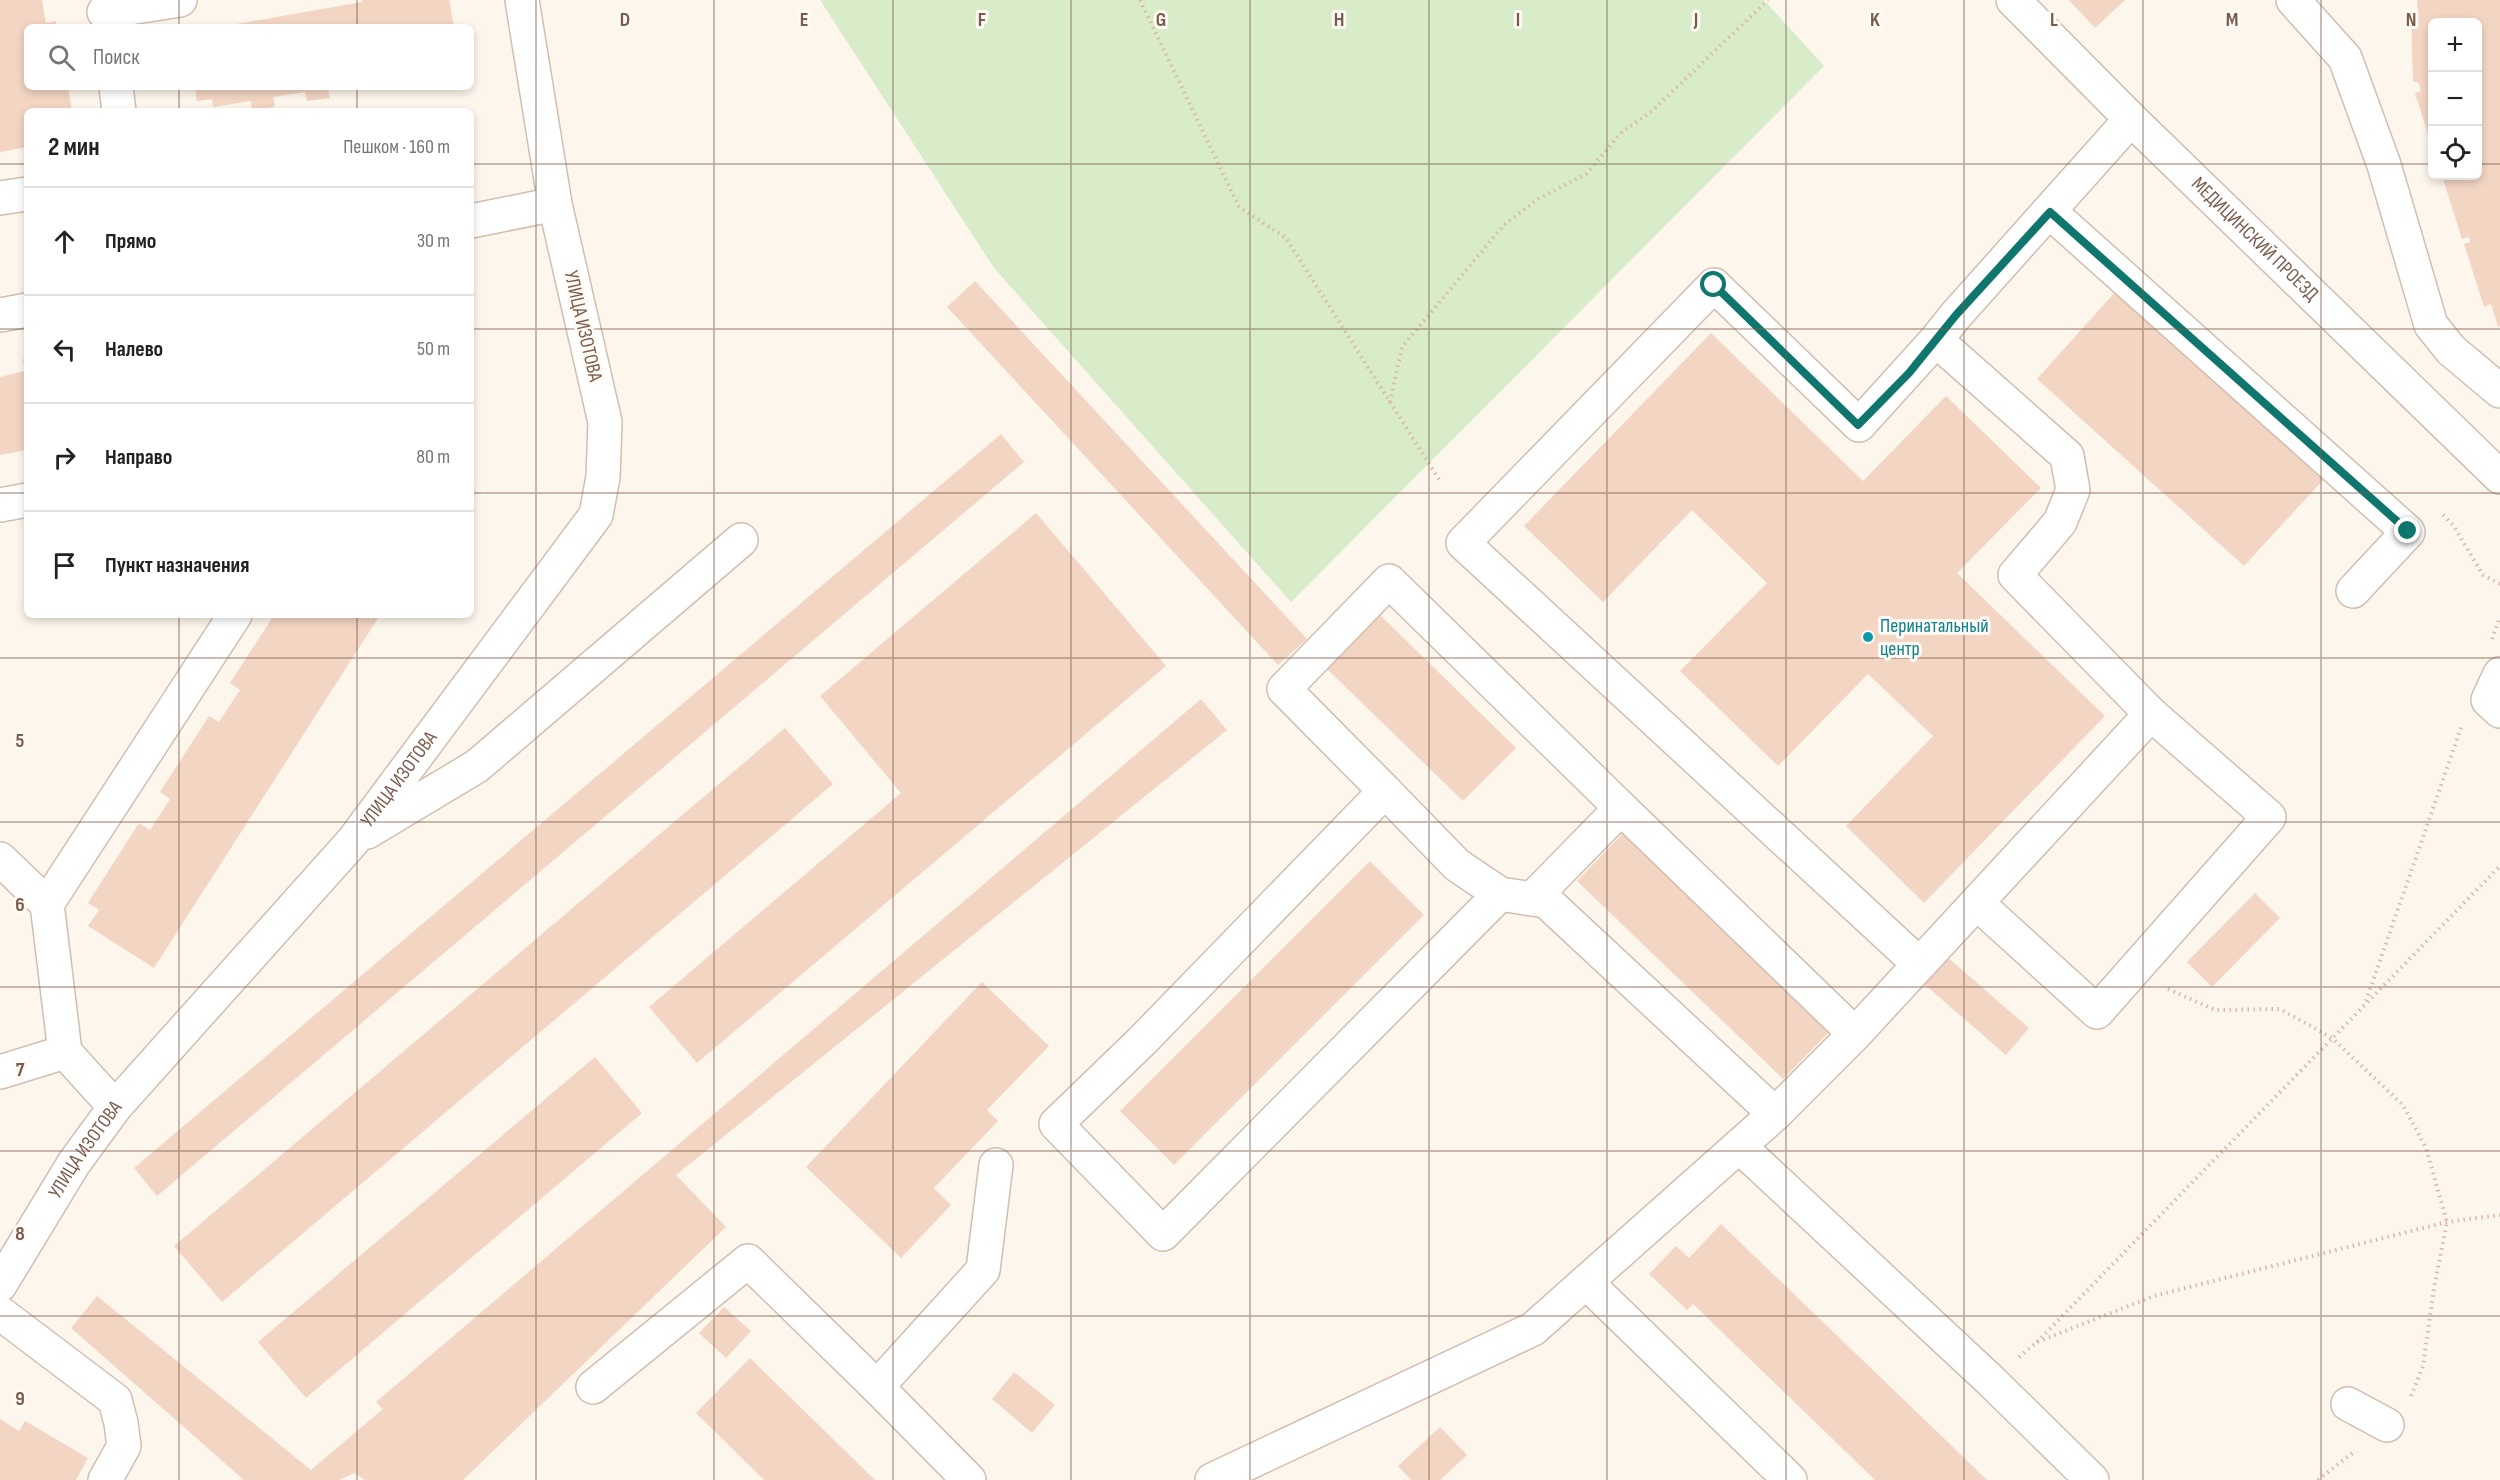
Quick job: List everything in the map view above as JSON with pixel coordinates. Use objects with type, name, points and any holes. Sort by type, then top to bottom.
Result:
[{"type":"street","points":[[104,13],[180,0]]},
{"type":"street","name":"УЛИЦА ИЗОТОВА","points":[[0,1285],[74,1163],[115,1107],[353,841],[596,515],[603,477],[605,422],[555,204],[522,0]]},
{"type":"street","name":"МЕДИЦИНСКИЙ ПРОЕЗД","points":[[2013,0],[2131,119],[2500,477]]},
{"type":"street","points":[[2293,0],[2345,58],[2384,165],[2431,325],[2451,350],[2500,391]]},
{"type":"street","points":[[116,90],[119,108]]},
{"type":"street","points":[[1919,964],[1463,543],[1714,285],[1858,425],[2131,119]]},
{"type":"street","points":[[0,198],[24,194]]},
{"type":"street","points":[[474,220],[555,204]]},
{"type":"street","points":[[2050,212],[2408,531],[2353,591]]},
{"type":"street","points":[[0,315],[24,311]]},
{"type":"street","points":[[1936,340],[2067,456],[2073,490],[2060,522],[2015,575],[2151,714],[2269,818],[2097,1012],[1977,903]]},
{"type":"street","points":[[0,505],[24,501]]},
{"type":"street","points":[[353,841],[477,766],[741,540]]},
{"type":"street","points":[[1775,1114],[1546,901],[1500,894],[1457,865],[1284,689],[1389,581],[1855,1034]]},
{"type":"street","points":[[47,904],[233,618]]},
{"type":"street","points":[[2494,662],[2488,700],[2500,711]]},
{"type":"street","points":[[1212,1480],[1533,1329],[1775,1114],[1855,1034],[2151,714]]},
{"type":"street","points":[[1385,791],[1142,1041],[1056,1124],[1162,1234],[1500,894]]},
{"type":"street","points":[[1532,899],[1621,808]]},
{"type":"street","points":[[0,859],[47,904],[65,1052],[115,1107]]},
{"type":"street","points":[[0,1072],[65,1052]]},
{"type":"street","points":[[1738,1146],[1990,1380],[2092,1480]]},
{"type":"street","points":[[877,1387],[983,1270],[996,1165]]},
{"type":"street","points":[[593,1387],[748,1261],[969,1480]]},
{"type":"street","points":[[1586,1282],[1790,1480]]},
{"type":"street","points":[[0,1313],[115,1400],[124,1446],[105,1480]]},
{"type":"street","points":[[2348,1404],[2387,1425]]},
{"type":"path","points":[[1140,0],[1239,207],[1286,238],[1440,481]]},
{"type":"path","points":[[1390,402],[1402,347],[1504,225],[1538,199],[1586,174],[1622,132],[1652,111],[1767,0]]},
{"type":"path","points":[[2494,662],[2500,616]]},
{"type":"path","points":[[2365,1005],[2465,716]]},
{"type":"path","points":[[1990,1380],[2037,1342],[2500,866]]},
{"type":"path","points":[[2145,958],[2164,987],[2215,1010],[2280,1009],[2332,1038],[2403,1105],[2426,1148],[2447,1222],[2434,1288],[2423,1366],[2410,1401],[2387,1425]]},
{"type":"path","points":[[2037,1342],[2154,1296],[2447,1222],[2500,1215]]},
{"type":"green space","points":[[820,0],[1764,0],[1824,66],[1291,602],[994,268]]},
{"type":"building","points":[[0,0],[42,0],[46,23],[56,21],[56,24],[24,24],[24,90],[68,90],[72,108],[24,108],[24,148],[0,152]]},
{"type":"building","points":[[362,0],[449,0],[453,24],[236,24],[362,2]]},
{"type":"building","points":[[2069,0],[2125,0],[2095,28]]},
{"type":"building","points":[[2417,0],[2500,0],[2500,326],[2498,327],[2491,304],[2484,307],[2464,244],[2470,242],[2469,237],[2462,239],[2443,180],[2482,180],[2482,18],[2428,18],[2428,134],[2415,93],[2421,91],[2418,82],[2413,82],[2411,16],[2418,16]]},
{"type":"building","points":[[195,90],[329,90],[330,98],[307,101],[305,92],[273,97],[275,107],[267,108],[252,108],[251,101],[213,107],[212,99],[197,101]]},
{"type":"building","points":[[975,281],[1307,639],[1278,665],[947,307]]},
{"type":"building","points":[[2115,292],[2323,480],[2244,566],[2037,379]]},
{"type":"building","name":"Перинатальный центр","points":[[1711,333],[1863,481],[1946,396],[2041,488],[1957,573],[2105,716],[1924,903],[1846,826],[1933,736],[1868,674],[1778,766],[1680,671],[1767,583],[1692,510],[1603,602],[1524,526]]},
{"type":"building","points":[[24,371],[24,451],[0,455],[0,377]]},
{"type":"building","points":[[1001,434],[1024,462],[157,1196],[134,1168]]},
{"type":"building","points":[[1036,513],[1166,666],[697,1063],[649,1007],[901,793],[820,696]]},
{"type":"building","points":[[1377,612],[1516,748],[1463,801],[1324,666]]},
{"type":"building","points":[[272,618],[378,618],[154,968],[88,926],[99,910],[88,903],[139,823],[150,830],[170,799],[160,792],[209,716],[219,722],[240,690],[230,683]]},
{"type":"building","points":[[1201,699],[1227,730],[676,1175],[726,1227],[463,1480],[365,1480],[354,1473],[339,1480],[244,1480],[71,1328],[97,1296],[311,1470],[383,1409],[376,1402]]},
{"type":"building","points":[[785,728],[833,784],[222,1302],[174,1246]]},
{"type":"building","points":[[1629,827],[1835,1026],[1783,1079],[1577,881]]},
{"type":"building","points":[[1370,861],[1424,915],[1174,1165],[1120,1111]]},
{"type":"building","points":[[2255,893],[2280,918],[2212,987],[2187,962]]},
{"type":"building","points":[[1947,957],[2029,1028],[2006,1055],[1924,984]]},
{"type":"building","points":[[982,982],[1049,1046],[987,1110],[998,1121],[934,1188],[951,1205],[901,1258],[806,1167]]},
{"type":"building","points":[[595,1057],[642,1113],[306,1398],[258,1342]]},
{"type":"building","points":[[1721,1224],[1987,1480],[1875,1480],[1693,1304],[1687,1310],[1649,1274],[1676,1246],[1689,1258]]},
{"type":"building","points":[[724,1307],[751,1331],[726,1358],[699,1333]]},
{"type":"building","points":[[750,1358],[875,1480],[764,1480],[696,1413]]},
{"type":"building","points":[[1014,1372],[1055,1405],[1032,1433],[992,1399]]},
{"type":"building","points":[[0,1419],[19,1431],[25,1421],[88,1458],[76,1480],[0,1480]]},
{"type":"building","points":[[1440,1427],[1467,1455],[1440,1480],[1411,1480],[1398,1466]]},
{"type":"place","name":"Перинатальный центр","points":[[1868,637]]},
{"type":"route","points":[[1714,285],[1858,425],[1909,373],[1956,315],[2050,212],[2408,531]]}]
